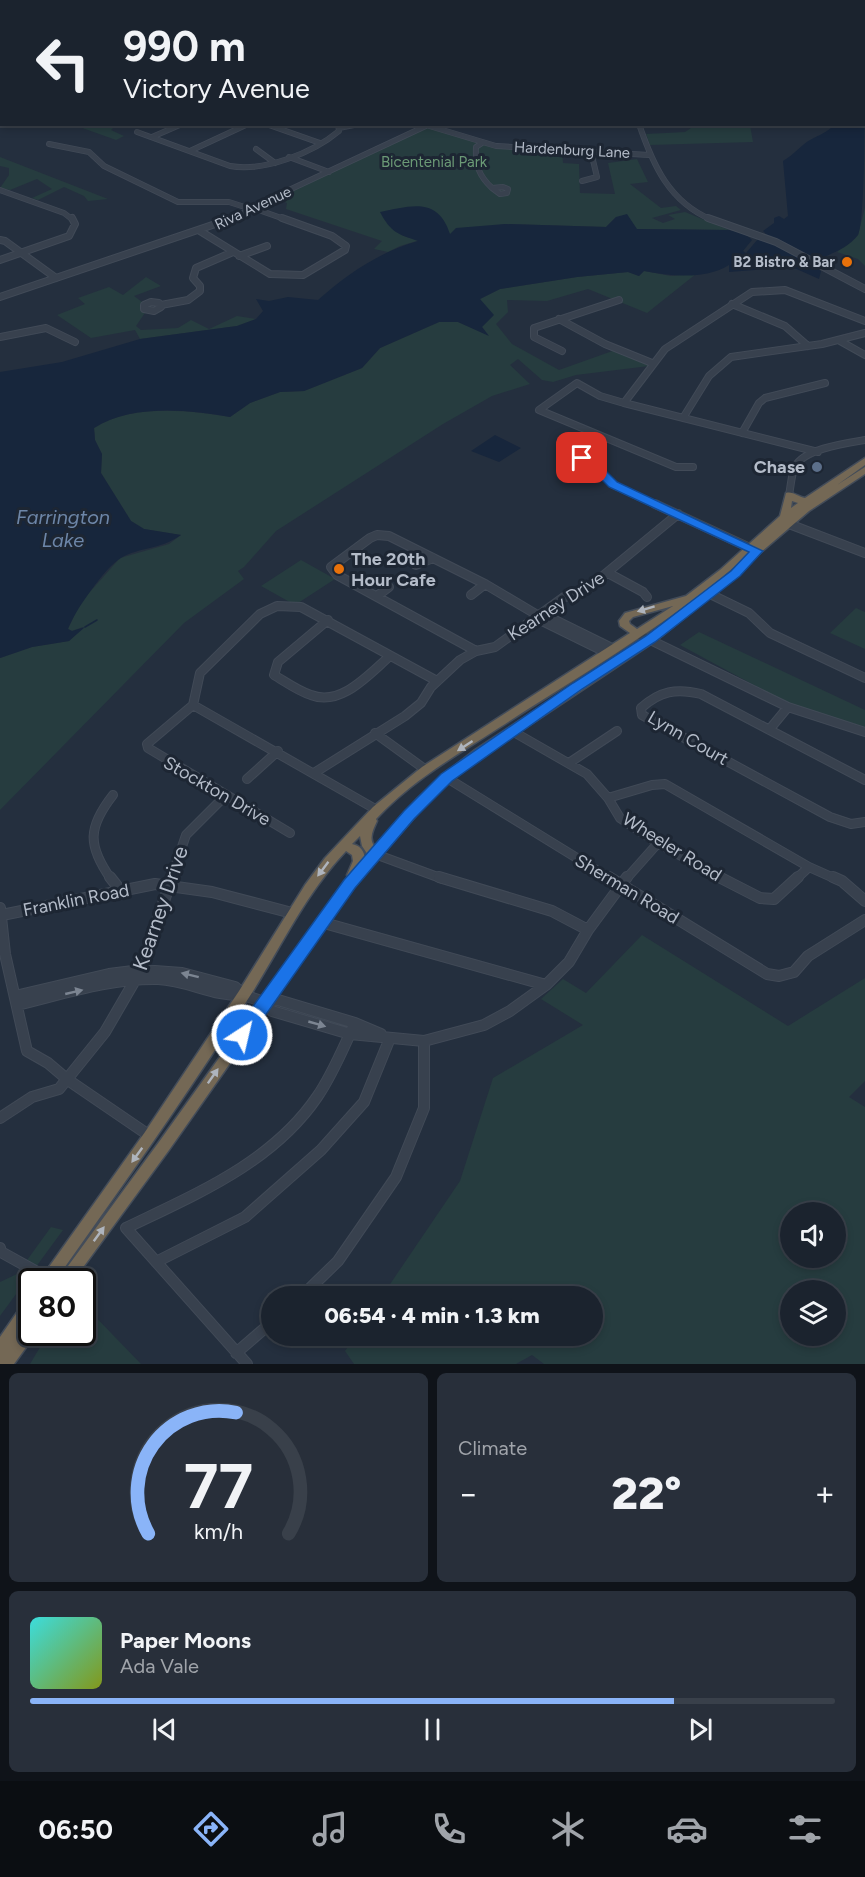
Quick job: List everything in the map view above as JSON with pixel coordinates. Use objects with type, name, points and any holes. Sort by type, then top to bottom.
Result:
[{"type":"highway","points":[[56,1268],[150,1136],[244,995],[292,913],[329,861],[377,810],[426,770],[692,597],[754,549],[805,501],[865,461]]},
{"type":"highway","points":[[787,520],[865,470]]},
{"type":"highway","points":[[789,495],[795,500],[805,501]]},
{"type":"highway","points":[[787,520],[789,495]]},
{"type":"highway","points":[[74,1268],[164,1146],[264,1002],[324,923],[350,884],[422,801],[447,778],[512,731],[650,639],[710,594],[735,573],[754,549]]},
{"type":"highway","points":[[638,634],[625,626],[624,621],[629,615],[692,597]]},
{"type":"highway","points":[[375,854],[366,846],[364,836],[377,810]]},
{"type":"highway","points":[[343,846],[356,849],[359,857],[350,884]]},
{"type":"highway","points":[[0,1350],[18,1324]]},
{"type":"highway","points":[[5,1364],[18,1346]]},
{"type":"street","points":[[731,0],[764,0]]},
{"type":"street","points":[[152,137],[177,126]]},
{"type":"street","points":[[190,151],[244,126]]},
{"type":"street","points":[[272,126],[320,143]]},
{"type":"street","points":[[137,132],[236,167],[275,163],[336,135],[339,126]]},
{"type":"street","name":"Riva Avenue","points":[[0,296],[225,223],[426,126]]},
{"type":"street","name":"Hardenburg Lane","points":[[431,126],[482,143],[507,147],[649,155]]},
{"type":"street","points":[[640,126],[649,155],[668,188],[684,207],[717,223],[789,248],[823,270],[865,289]]},
{"type":"street","points":[[482,143],[476,147],[477,171],[492,188]]},
{"type":"street","points":[[49,144],[89,152],[104,166],[178,202],[229,202],[252,208],[332,236],[346,246],[345,250],[311,272],[296,276],[270,274],[200,231]]},
{"type":"street","points":[[256,149],[275,163]]},
{"type":"street","points":[[582,181],[597,177],[591,152]]},
{"type":"street","points":[[289,157],[329,171]]},
{"type":"street","points":[[0,190],[64,213],[72,218],[75,224],[69,236],[0,260]]},
{"type":"street","points":[[0,240],[57,278]]},
{"type":"street","points":[[239,256],[267,246]]},
{"type":"street","points":[[161,305],[193,298],[200,291],[200,286],[193,278],[196,268],[233,252]]},
{"type":"street","points":[[624,403],[652,363],[665,349],[752,292],[785,290],[865,321]]},
{"type":"street","points":[[562,351],[534,337],[534,328],[619,300]]},
{"type":"street","points":[[732,304],[785,326],[808,346]]},
{"type":"street","points":[[559,319],[605,344],[652,363]]},
{"type":"street","points":[[0,337],[46,328],[75,342]]},
{"type":"street","points":[[683,418],[706,378],[731,357],[840,341],[865,333]]},
{"type":"street","points":[[840,341],[865,355]]},
{"type":"street","points":[[693,467],[676,467],[539,410],[577,383],[600,396],[624,403],[818,452]]},
{"type":"street","points":[[742,433],[765,398],[825,383]]},
{"type":"street","points":[[789,495],[797,462],[818,452],[865,440]]},
{"type":"street","points":[[582,458],[596,467],[613,485],[754,549]]},
{"type":"street","name":"Kearney Drive","points":[[314,773],[375,732],[405,716],[421,703],[437,681],[460,660],[476,651],[495,647],[564,597],[581,594],[678,514]]},
{"type":"street","points":[[787,520],[865,553]]},
{"type":"street","points":[[476,651],[332,572],[331,567],[370,538],[384,535],[485,584],[539,616],[540,620],[610,651]]},
{"type":"street","points":[[416,565],[433,558]]},
{"type":"street","points":[[608,573],[644,592],[647,597]]},
{"type":"street","points":[[471,595],[485,584]]},
{"type":"street","points":[[377,596],[389,587]]},
{"type":"street","points":[[710,594],[749,613],[770,633],[865,678]]},
{"type":"street","points":[[377,810],[193,705],[200,673],[260,614],[277,606],[291,605],[301,606],[328,620],[437,681]]},
{"type":"street","points":[[328,620],[278,662],[274,675],[315,697],[336,696],[347,691],[390,656]]},
{"type":"street","points":[[638,634],[788,707],[865,732]]},
{"type":"street","name":"Lynn Court","points":[[865,780],[701,694],[679,688],[653,697],[642,708],[643,716],[830,817],[850,824],[865,822]]},
{"type":"street","name":"Stockton Drive","points":[[193,705],[147,744],[147,748],[290,833]]},
{"type":"street","points":[[769,730],[788,707]]},
{"type":"street","name":"Wheeler Road","points":[[512,731],[587,774],[608,798],[620,818],[658,843],[760,898],[774,899],[809,867]]},
{"type":"street","points":[[569,763],[585,750],[617,731]]},
{"type":"street","points":[[375,732],[426,770]]},
{"type":"street","points":[[248,779],[278,752]]},
{"type":"street","name":"Sherman Road","points":[[447,778],[767,974],[779,976],[794,972],[808,956],[865,920]]},
{"type":"street","points":[[608,798],[652,785],[664,784],[809,867],[842,881],[865,901]]},
{"type":"street","points":[[113,795],[95,823],[93,841],[99,863],[121,891]]},
{"type":"street","name":"Kearney Drive","points":[[0,1118],[32,1096],[59,1089],[105,1032],[141,970],[186,835],[225,796]]},
{"type":"street","points":[[264,1002],[272,1011],[350,1034],[424,1041],[484,1025],[510,1011],[546,985],[569,962],[588,930],[620,885],[658,843]]},
{"type":"street","points":[[375,854],[461,885],[552,911],[588,930]]},
{"type":"street","name":"Franklin Road","points":[[1,911],[155,884],[212,892],[292,913]]},
{"type":"street","points":[[1,911],[3,955],[27,1051],[48,1063],[68,1080],[150,1136]]},
{"type":"street","points":[[324,923],[546,985]]},
{"type":"street","points":[[16,1001],[109,974],[141,970],[182,973],[235,987],[244,995],[264,1002],[278,1000],[355,1023],[390,1038]]},
{"type":"street","points":[[16,1001],[133,981],[176,981],[230,997],[244,995]]},
{"type":"street","points":[[246,1364],[126,1228],[221,1181],[282,1138],[316,1098],[355,1023]]},
{"type":"street","points":[[156,1262],[245,1216],[321,1150],[364,1102],[390,1038]]},
{"type":"street","points":[[312,1286],[338,1261],[396,1177],[424,1108],[424,1041]]},
{"type":"street","points":[[0,1250],[28,1268]]},
{"type":"street","points":[[236,1353],[261,1331]]},
{"type":"green space","points":[[77,126],[115,126],[111,130],[124,136],[116,140]]},
{"type":"green space","points":[[686,126],[750,126],[753,142],[650,145],[646,134],[685,132],[691,128]]},
{"type":"green space","name":"Bicentenial Park","points":[[427,127],[491,146],[562,151],[563,163],[579,164],[580,193],[615,194],[608,163],[637,159],[648,182],[630,184],[661,208],[676,206],[681,210],[652,218],[663,223],[675,219],[668,215],[685,212],[729,230],[636,229],[616,217],[606,227],[505,224],[450,234],[381,212],[396,232],[420,240],[388,252],[374,249],[382,241],[286,209],[287,203],[276,198]]},
{"type":"green space","points":[[0,157],[108,199],[88,201],[84,196],[64,187],[38,200],[32,198],[52,189],[37,179],[10,190],[0,188],[9,175],[9,168],[0,166]]},
{"type":"green space","points":[[865,207],[865,266],[858,259],[837,252],[858,235]]},
{"type":"green space","points":[[644,271],[671,276],[696,274],[647,313],[588,289],[547,301],[507,300],[508,312],[496,324],[512,344],[559,370],[618,349],[652,363],[649,366],[576,375],[553,382],[542,380],[518,359],[510,365],[530,384],[492,396],[443,424],[276,531],[238,571],[244,579],[184,623],[0,810],[0,658],[32,647],[69,641],[83,627],[72,631],[68,629],[81,602],[120,558],[169,544],[181,535],[144,529],[131,521],[101,473],[102,454],[95,440],[94,428],[109,420],[142,412],[196,412],[230,417],[250,403],[280,392],[304,391],[362,368],[380,348],[439,322],[458,322],[488,335],[482,327],[480,299],[500,289],[628,272],[639,276]]},
{"type":"green space","points":[[146,277],[161,286],[134,296],[149,307],[136,326],[141,330],[178,328],[191,320],[209,329],[237,316],[256,319],[237,326],[140,339],[135,330],[91,338],[57,315],[85,304],[78,298],[109,287],[123,295]]},
{"type":"green space","points":[[301,560],[335,579],[295,605],[261,586]]},
{"type":"green space","points":[[856,608],[865,612],[865,649],[830,633]]},
{"type":"green space","points":[[699,632],[865,710],[865,727],[791,705],[680,645]]},
{"type":"green space","points":[[642,935],[788,1026],[865,978],[865,1081],[849,1097],[865,1107],[865,1364],[544,1364],[532,1355],[516,1364],[354,1364],[345,1351],[348,1346],[603,1346],[603,1286],[389,1286],[460,1181],[493,1078],[583,1025],[541,999],[563,979],[586,993]]},
{"type":"green space","points":[[51,1227],[63,1230],[35,1268],[21,1268]]},
{"type":"green space","points":[[17,1274],[18,1291],[0,1316],[0,1282]]},
{"type":"green space","points":[[96,1317],[141,1364],[30,1364],[41,1346],[96,1346]]},
{"type":"water","name":"Farrington Lake","points":[[833,126],[864,126],[862,209],[858,235],[848,245],[809,263],[821,271],[819,279],[792,267],[729,272],[729,265],[720,270],[699,275],[644,271],[639,276],[628,272],[500,289],[480,299],[494,315],[482,327],[489,336],[458,322],[439,322],[380,348],[362,368],[304,391],[280,392],[250,403],[230,417],[160,410],[125,415],[94,428],[95,440],[102,454],[101,473],[131,521],[144,529],[181,535],[165,543],[128,554],[107,570],[91,590],[68,629],[72,631],[85,627],[69,641],[32,647],[0,658],[0,372],[62,362],[140,339],[237,326],[256,319],[263,311],[256,299],[269,301],[288,297],[318,300],[365,264],[404,245],[418,241],[396,232],[380,212],[412,206],[430,209],[438,214],[445,222],[450,234],[456,228],[505,224],[606,227],[616,217],[627,214],[637,229],[729,230],[742,233],[752,240],[743,251],[746,253],[758,239],[765,241],[769,237],[763,231],[774,223],[774,218],[779,216],[784,219],[788,216],[783,161],[807,142]]},
{"type":"water","points":[[495,435],[521,448],[499,462],[471,451]]},
{"type":"waterway","points":[[85,627],[97,620]]},
{"type":"place","name":"B2 Bistro & Bar","points":[[847,262]]},
{"type":"place","name":"Chase","points":[[817,467]]},
{"type":"place","name":"The 20th Hour Cafe","points":[[339,569]]},
{"type":"route","points":[[242,1035],[350,884],[422,801],[479,753],[650,639],[703,600],[757,551],[613,485],[596,467],[582,458]]}]
